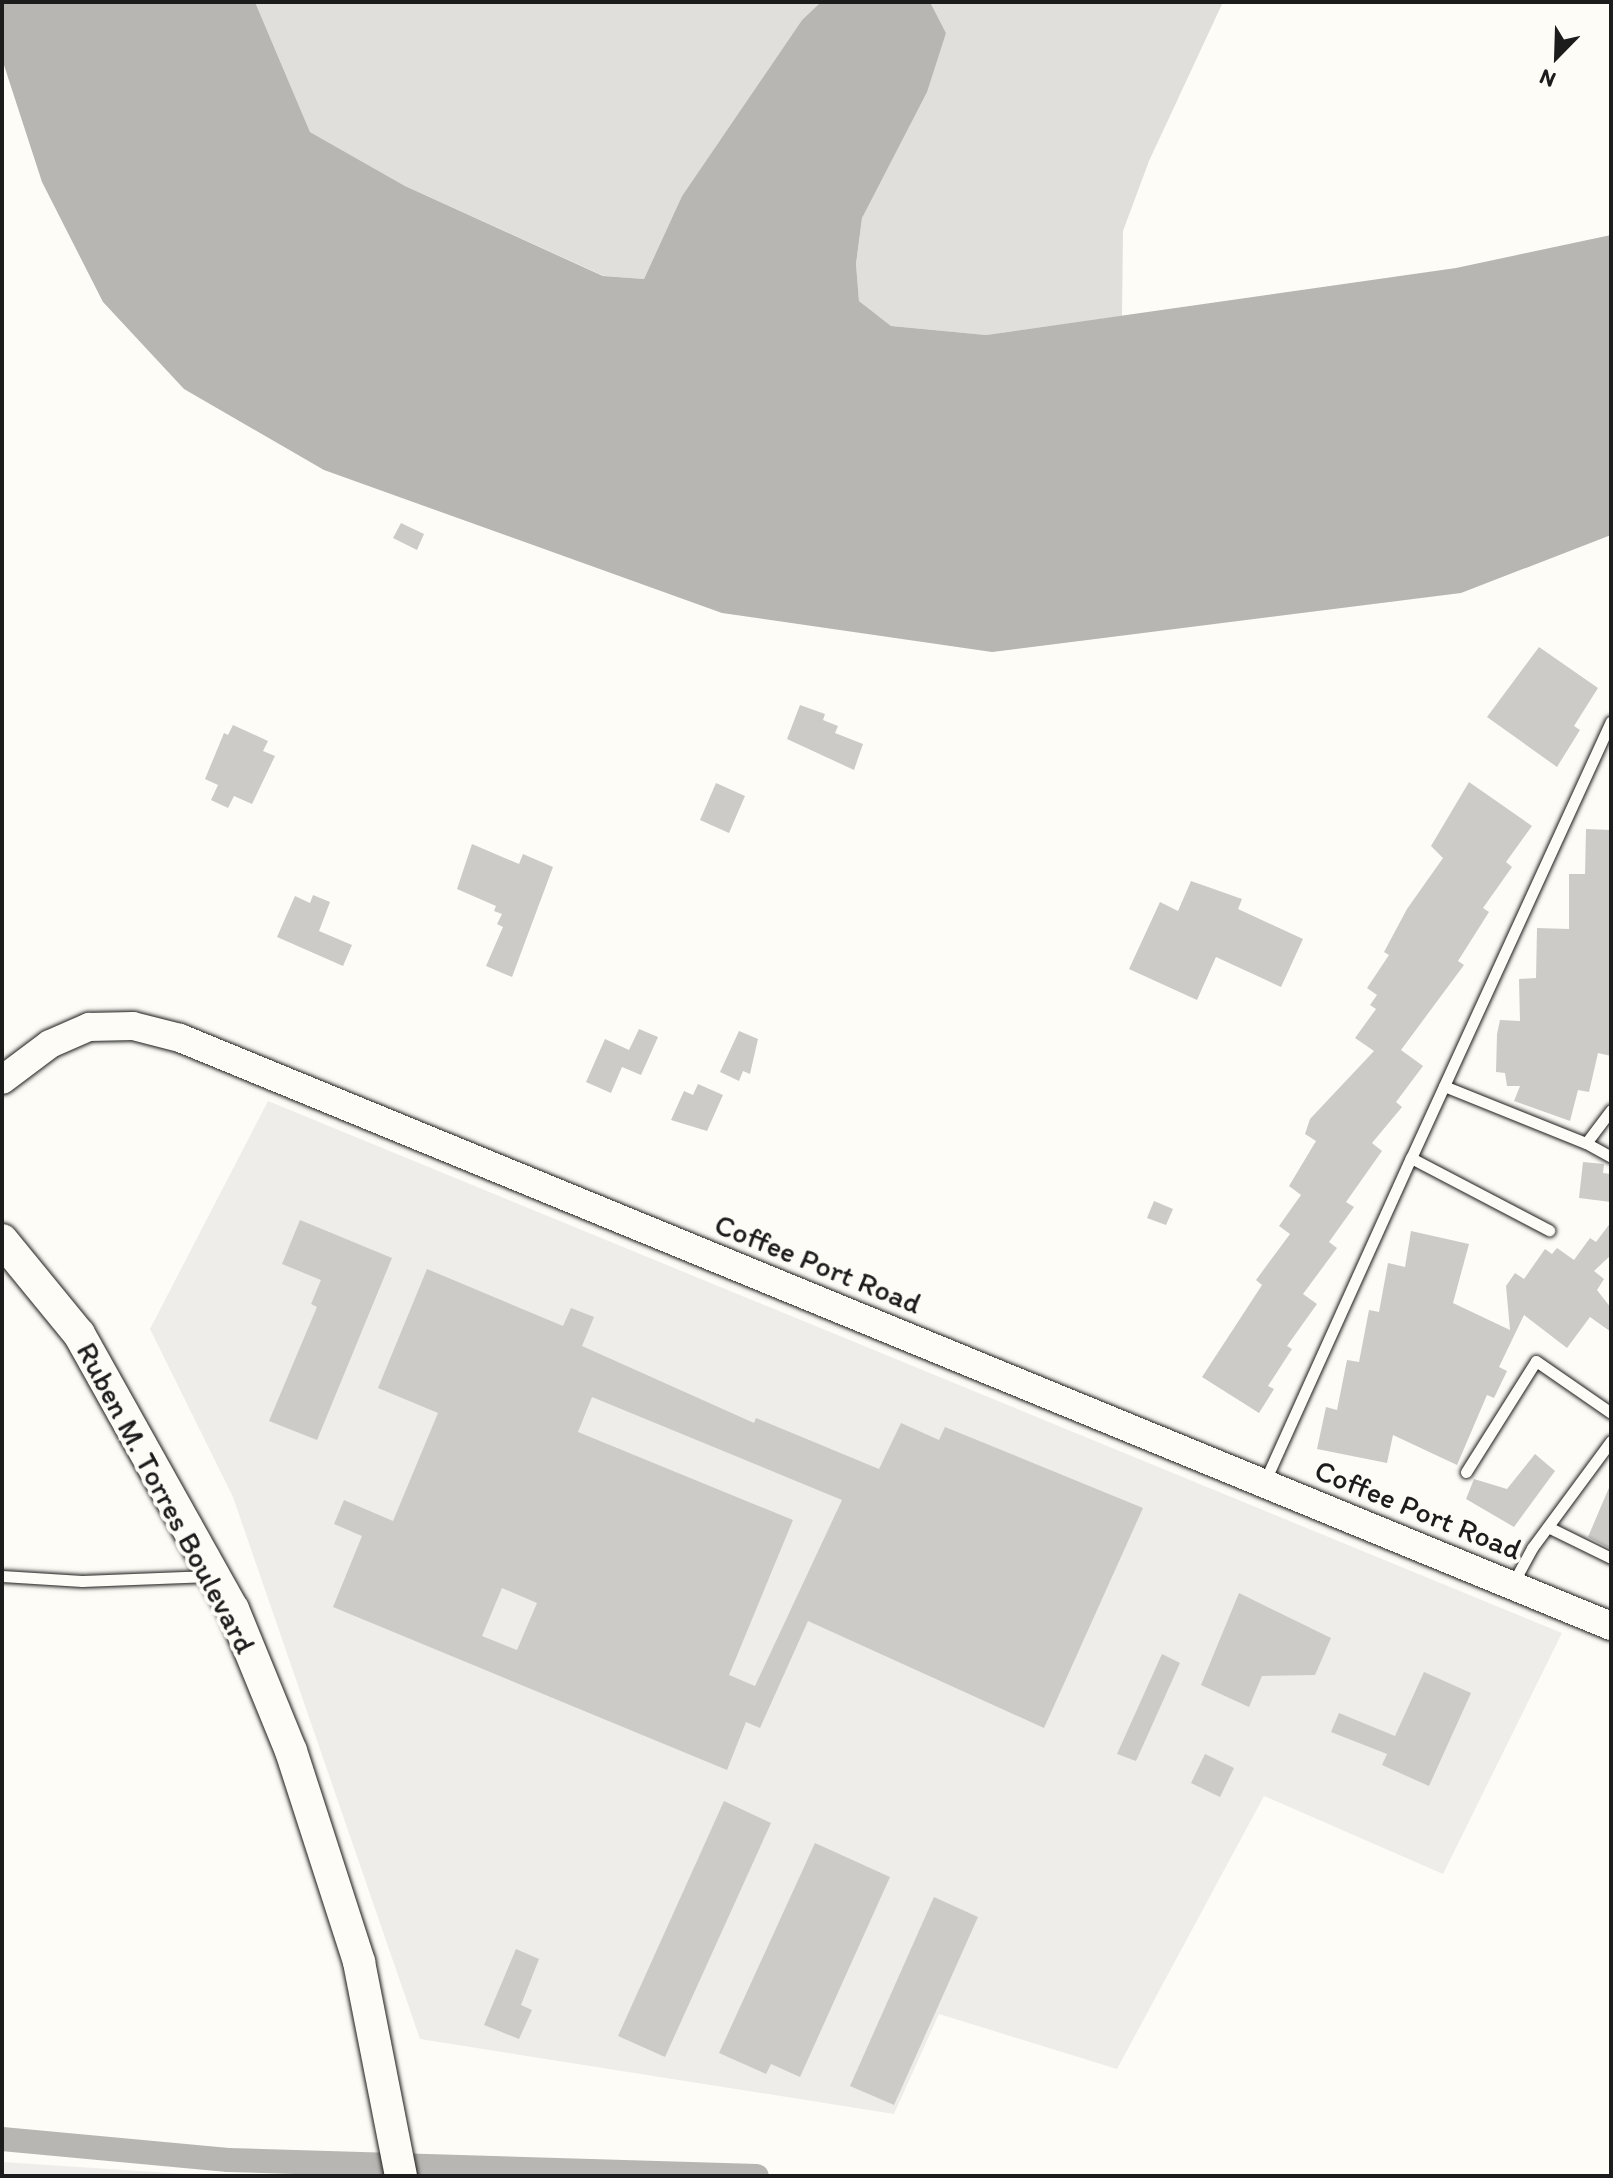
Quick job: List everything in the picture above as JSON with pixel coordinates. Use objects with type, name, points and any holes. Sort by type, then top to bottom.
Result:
[{"type":"main road","name":"Ruben M. Torres Boulevard","points":[[2,1240],[79,1334],[233,1609],[316,1822],[359,1962],[401,2176]]},
{"type":"street","name":"Coffee Port Road","points":[[2,1080],[50,1044],[89,1027],[133,1026],[180,1038],[1611,1626]]},
{"type":"lane","points":[[1264,1483],[1611,722]]},
{"type":"lane","points":[[1444,1086],[1586,1143],[1611,1157]]},
{"type":"lane","points":[[1586,1143],[1611,1110]]},
{"type":"lane","points":[[1411,1158],[1549,1230]]},
{"type":"lane","points":[[1466,1472],[1536,1361],[1611,1413]]},
{"type":"lane","points":[[1512,1585],[1548,1527],[1611,1441]]},
{"type":"lane","points":[[1548,1527],[1611,1558]]},
{"type":"lane","points":[[2,1576],[82,1581],[215,1576]]},
{"type":"shaded area","points":[[2,2],[255,2],[310,132],[405,186],[603,276],[644,279],[682,196],[802,20],[821,2],[930,2],[946,33],[927,92],[862,218],[856,264],[859,301],[891,326],[986,335],[1456,268],[1611,235],[1611,535],[1461,593],[992,652],[722,613],[324,470],[184,389],[103,302],[42,182],[2,59]]},
{"type":"shaded area","points":[[255,2],[821,2],[802,20],[682,196],[644,279],[604,276],[405,186],[310,132]]},
{"type":"shaded area","points":[[930,2],[1223,2],[1149,161],[1123,231],[1122,316],[986,335],[891,326],[859,301],[856,264],[862,218],[946,33]]},
{"type":"shaded area","points":[[268,1101],[1562,1633],[1443,1874],[1264,1796],[1117,2069],[939,2014],[894,2114],[420,2039],[233,1497],[150,1329]]},
{"type":"shaded area","points":[[2,2162],[216,2176],[2,2176]]},
{"type":"building","points":[[401,523],[424,534],[417,550],[393,538]]},
{"type":"building","points":[[1539,647],[1598,688],[1574,726],[1580,730],[1557,767],[1487,717]]},
{"type":"building","points":[[800,705],[825,714],[823,720],[838,726],[835,733],[863,744],[854,770],[787,739]]},
{"type":"building","points":[[233,725],[268,741],[263,751],[275,756],[252,804],[234,796],[228,808],[211,800],[218,785],[205,779],[224,733],[228,735]]},
{"type":"building","points":[[1469,782],[1532,826],[1506,862],[1512,867],[1483,908],[1489,912],[1458,961],[1464,965],[1401,1050],[1423,1066],[1396,1102],[1402,1107],[1372,1143],[1382,1151],[1346,1202],[1354,1207],[1329,1242],[1337,1248],[1303,1294],[1317,1304],[1287,1346],[1292,1349],[1268,1386],[1274,1389],[1259,1413],[1202,1377],[1262,1285],[1256,1280],[1290,1234],[1279,1226],[1301,1195],[1289,1186],[1316,1141],[1305,1134],[1310,1119],[1374,1051],[1355,1038],[1376,1009],[1370,1005],[1377,995],[1367,988],[1389,955],[1384,952],[1407,909],[1443,858],[1431,846]]},
{"type":"building","points":[[716,783],[745,796],[729,833],[700,820]]},
{"type":"building","points":[[1586,829],[1611,830],[1611,1056],[1598,1053],[1589,1092],[1578,1090],[1570,1121],[1514,1101],[1520,1086],[1507,1086],[1505,1073],[1496,1072],[1497,1034],[1500,1020],[1520,1021],[1519,979],[1536,978],[1537,928],[1569,929],[1569,874],[1585,874]]},
{"type":"building","points":[[472,844],[519,864],[523,854],[553,867],[512,977],[486,966],[503,927],[497,924],[502,914],[494,911],[496,906],[457,889]]},
{"type":"building","points":[[1191,881],[1242,899],[1238,909],[1303,939],[1281,987],[1216,957],[1197,1000],[1129,969],[1160,902],[1178,911]]},
{"type":"building","points":[[313,895],[330,902],[319,931],[352,945],[343,966],[277,937],[295,896],[310,903]]},
{"type":"building","points":[[639,1029],[658,1037],[641,1075],[622,1067],[611,1093],[586,1082],[605,1039],[629,1050]]},
{"type":"building","points":[[739,1031],[758,1039],[750,1074],[743,1071],[739,1081],[720,1072]]},
{"type":"building","points":[[698,1084],[723,1095],[707,1131],[671,1120],[684,1091],[693,1095]]},
{"type":"building","points":[[1583,1162],[1604,1164],[1603,1173],[1611,1174],[1611,1202],[1579,1198]]},
{"type":"building","points":[[1154,1201],[1173,1209],[1166,1225],[1147,1218]]},
{"type":"building","points":[[300,1220],[392,1258],[317,1440],[269,1421],[317,1307],[311,1304],[321,1280],[282,1264]]},
{"type":"building","points":[[1611,1222],[1611,1255],[1594,1271],[1604,1279],[1597,1290],[1611,1308],[1611,1332],[1590,1317],[1567,1348],[1524,1315],[1499,1367],[1507,1371],[1494,1398],[1487,1395],[1457,1465],[1393,1435],[1387,1463],[1317,1449],[1326,1407],[1337,1410],[1347,1360],[1359,1362],[1369,1310],[1379,1312],[1388,1263],[1405,1267],[1411,1231],[1469,1244],[1453,1303],[1510,1330],[1506,1286],[1515,1273],[1524,1279],[1545,1249],[1552,1254],[1557,1248],[1574,1260],[1590,1238],[1596,1242]]},
{"type":"building","points":[[427,1269],[563,1326],[571,1308],[594,1317],[582,1346],[754,1423],[756,1418],[879,1469],[901,1423],[939,1440],[945,1427],[1143,1508],[1044,1728],[808,1621],[760,1728],[746,1722],[727,1770],[333,1607],[362,1536],[334,1524],[344,1500],[393,1521],[438,1413],[378,1388]],"holes":[[[592,1397],[842,1500],[755,1686],[729,1675],[793,1520],[578,1432]],[[502,1588],[537,1603],[517,1650],[482,1636]]]},
{"type":"building","points":[[1535,1454],[1555,1471],[1514,1527],[1466,1499],[1474,1479],[1507,1489]]},
{"type":"building","points":[[1611,1483],[1611,1549],[1588,1537]]},
{"type":"building","points":[[1239,1593],[1331,1638],[1315,1675],[1262,1676],[1249,1707],[1201,1685]]},
{"type":"building","points":[[1162,1654],[1180,1663],[1136,1761],[1117,1754]]},
{"type":"building","points":[[1424,1672],[1471,1693],[1429,1786],[1382,1765],[1387,1754],[1331,1732],[1339,1713],[1395,1736]]},
{"type":"building","points":[[1205,1754],[1234,1768],[1220,1797],[1191,1783]]},
{"type":"building","points":[[724,1801],[771,1823],[665,2057],[618,2036]]},
{"type":"building","points":[[815,1843],[890,1877],[800,2077],[771,2064],[766,2074],[719,2053]]},
{"type":"building","points":[[934,1897],[978,1917],[894,2105],[850,2086]]},
{"type":"building","points":[[516,1949],[539,1959],[521,2005],[532,2010],[519,2039],[484,2025]]},
{"type":"waterway","points":[[2,2139],[228,2160],[757,2176]]}]
